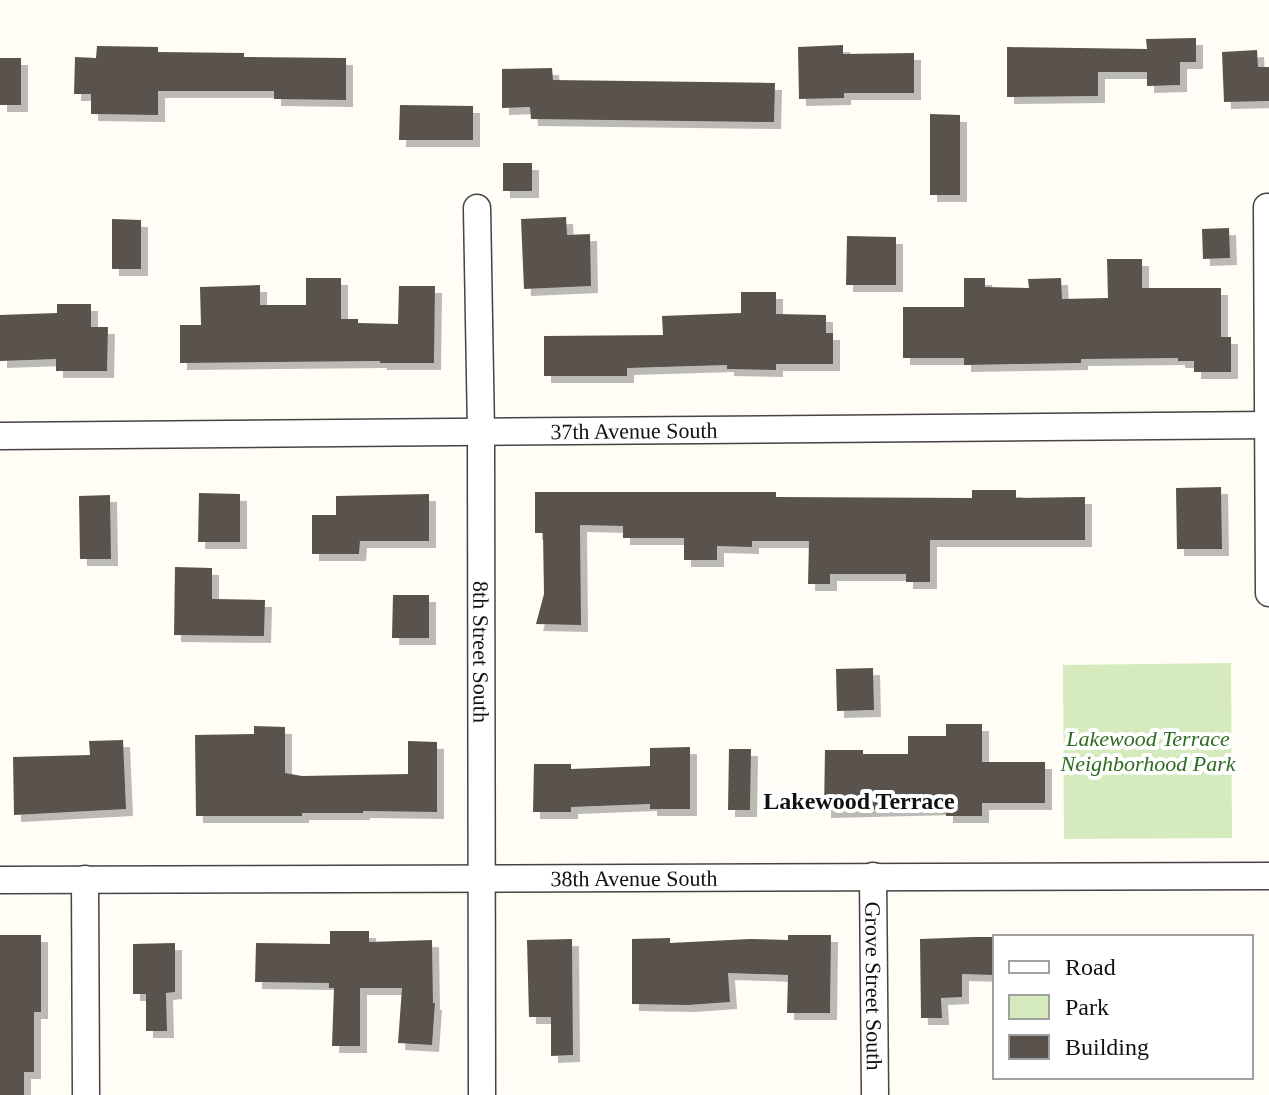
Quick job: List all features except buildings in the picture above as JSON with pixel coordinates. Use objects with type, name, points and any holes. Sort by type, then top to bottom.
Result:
[{"type":"street","points":[[1267,207],[1269,593]]},
{"type":"street","name":"8th Street South","points":[[477,208],[481,432],[482,1095]]},
{"type":"street","name":"37th Avenue South","points":[[0,436],[1268,425]]},
{"type":"street","name":"Grove Street South","points":[[873,876],[875,1095]]},
{"type":"street","name":"38th Avenue South","points":[[0,880],[1269,876]]},
{"type":"street","points":[[85,879],[86,1095]]},
{"type":"green space","name":"Lakewood Terrace Neighborhood Park","points":[[1231,663],[1232,838],[1064,839],[1063,665]]},
{"type":"district","name":"Lakewood Terrace","points":[[859,801]]}]
